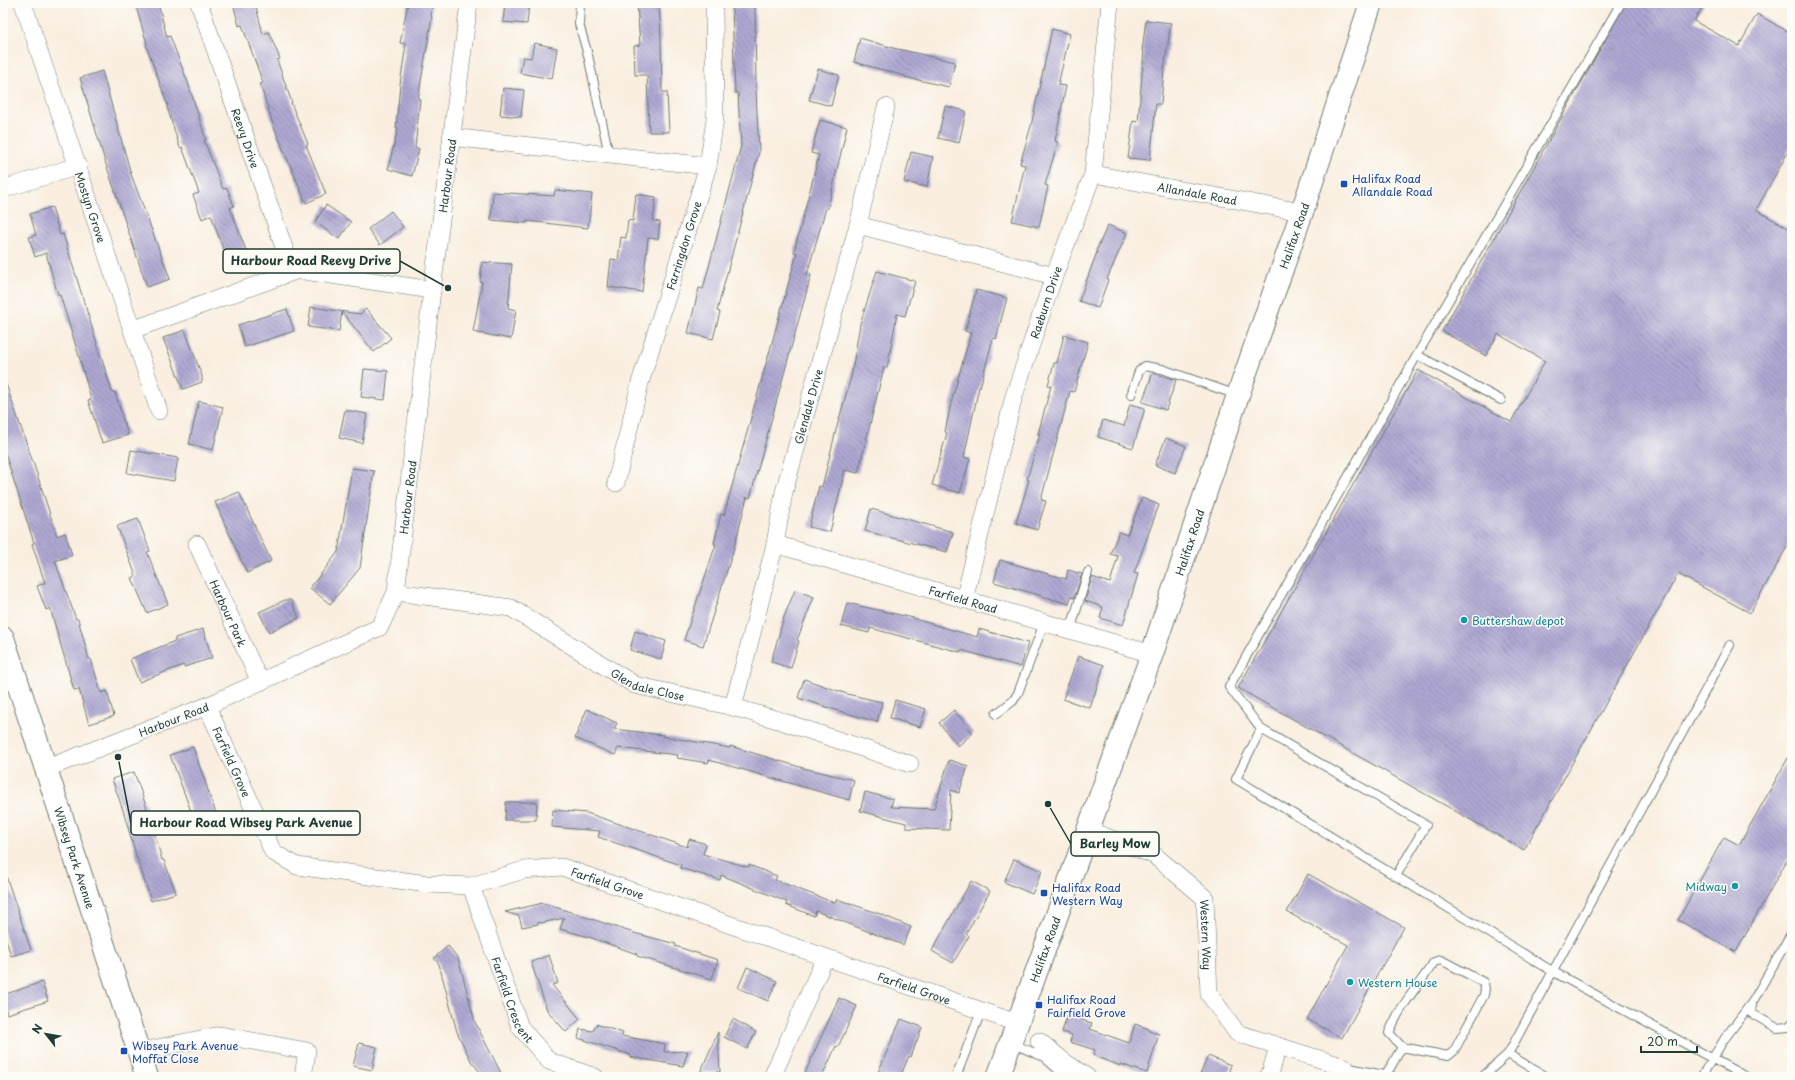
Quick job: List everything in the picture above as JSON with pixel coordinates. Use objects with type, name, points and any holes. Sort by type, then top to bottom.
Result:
[{"type":"main road","name":"Halifax Road","points":[[998,1077],[1152,654],[1238,395],[1302,212],[1371,3]]},
{"type":"main road","name":"Wibsey Park Avenue","points":[[3,638],[147,1077]]},
{"type":"street","name":"Mostyn Grove","points":[[24,3],[159,411]]},
{"type":"street","name":"Reevy Drive","points":[[199,3],[287,256],[298,270]]},
{"type":"street","name":"Harbour Road","points":[[45,769],[207,706],[380,627],[396,592],[432,290],[469,3]]},
{"type":"street","name":"Farringdon Grove","points":[[616,483],[640,383],[708,166],[715,119],[714,3]]},
{"type":"street","name":"Raeburn Drive","points":[[964,600],[1014,396],[1054,276],[1093,174],[1110,3]]},
{"type":"street","name":"Glendale Drive","points":[[733,707],[775,544],[784,492],[858,225],[886,107]]},
{"type":"street","points":[[451,137],[708,166]]},
{"type":"street","points":[[3,189],[78,166]]},
{"type":"street","name":"Allandale Road","points":[[1093,174],[1302,212]]},
{"type":"street","points":[[858,225],[1054,276]]},
{"type":"street","points":[[132,330],[298,270],[432,290]]},
{"type":"street","name":"Harbour Park","points":[[197,544],[260,682]]},
{"type":"street","name":"Farfield Road","points":[[775,544],[1152,654]]},
{"type":"street","name":"Glendale Close","points":[[396,592],[511,608],[635,685],[733,707],[778,720],[910,764]]},
{"type":"street","name":"Farfield Grove","points":[[207,706],[273,852],[297,866],[427,884],[471,886],[524,870],[562,867],[981,1011],[1014,1033]]},
{"type":"street","name":"Western Way","points":[[1088,830],[1154,855],[1205,898],[1209,994],[1236,1033],[1345,1067]]},
{"type":"street","name":"Farfield Crescent","points":[[471,886],[520,1027],[549,1061],[595,1077]]},
{"type":"street","points":[[772,1077],[825,958]]},
{"type":"street","points":[[138,1052],[220,1035],[308,1051],[303,1077]]},
{"type":"street","points":[[1039,1040],[1066,1063],[1087,1077]]},
{"type":"street","points":[[1268,1077],[1278,1046]]},
{"type":"lane","points":[[580,3],[579,24],[588,55],[609,155]]},
{"type":"lane","points":[[1396,876],[1426,826],[1261,729],[1229,687],[1417,355],[1621,3]]},
{"type":"lane","points":[[1417,355],[1501,400]]},
{"type":"lane","points":[[1131,395],[1139,372],[1145,366],[1162,369],[1238,395]]},
{"type":"lane","points":[[1070,630],[1088,572]]},
{"type":"lane","points":[[996,714],[1014,701],[1044,623]]},
{"type":"lane","points":[[1482,1077],[1508,1054],[1730,645]]},
{"type":"lane","points":[[1261,729],[1236,779],[1552,971],[1746,1077]]},
{"type":"lane","points":[[1702,1076],[1752,1001],[1792,932]]},
{"type":"lane","points":[[1441,960],[1482,982],[1486,988],[1484,995],[1454,1051],[1448,1056],[1402,1047],[1389,1033],[1395,1018],[1408,997],[1420,983],[1434,962],[1441,960]]},
{"type":"lane","points":[[1752,1001],[1751,1013],[1777,1028],[1788,1027],[1792,1023]]},
{"type":"lane","points":[[956,1077],[981,1011]]},
{"type":"lane","points":[[1014,1033],[1066,1077]]},
{"type":"lane","points":[[1345,1067],[1390,1076],[1402,1047]]},
{"type":"lane","points":[[1508,1054],[1546,1077]]},
{"type":"building","points":[[135,3],[158,3],[167,37],[170,36],[188,83],[206,140],[204,140],[223,189],[227,188],[234,206],[230,208],[247,253],[227,260],[211,215],[202,219],[193,195],[199,193],[182,147],[180,148],[167,107],[168,106],[146,45],[147,44]]},
{"type":"building","points":[[233,3],[255,3],[263,34],[269,32],[280,59],[277,60],[291,103],[326,194],[306,203],[274,127],[260,84],[263,83],[242,25],[239,26]]},
{"type":"building","points":[[408,3],[432,3],[432,17],[418,99],[420,99],[415,148],[419,149],[412,176],[388,169],[398,128],[396,128],[400,84],[406,44],[400,43]]},
{"type":"building","points":[[505,3],[529,3],[527,24],[503,22]]},
{"type":"building","points":[[637,3],[659,3],[662,92],[667,92],[669,132],[649,132],[647,75],[635,75],[634,46],[640,45]]},
{"type":"building","points":[[1626,3],[1705,3],[1694,21],[1739,46],[1757,14],[1792,34],[1792,145],[1756,210],[1792,230],[1792,538],[1750,613],[1678,574],[1524,850],[1238,688],[1418,370],[1511,422],[1545,361],[1498,334],[1486,356],[1442,331]]},
{"type":"building","points":[[755,6],[756,92],[759,152],[717,311],[720,312],[713,339],[688,333],[699,288],[703,289],[741,146],[738,93],[735,93],[732,7]]},
{"type":"building","points":[[1146,20],[1171,23],[1164,69],[1161,104],[1156,104],[1150,160],[1128,158],[1133,121],[1138,122],[1144,51],[1142,51]]},
{"type":"building","points":[[1052,29],[1070,34],[1058,85],[1066,86],[1055,141],[1058,142],[1045,185],[1048,186],[1039,227],[1012,221],[1025,165],[1020,164],[1031,126]]},
{"type":"building","points":[[860,38],[893,48],[955,62],[949,87],[905,77],[854,62]]},
{"type":"building","points":[[534,43],[557,48],[552,79],[520,73],[523,57],[531,58]]},
{"type":"building","points":[[818,69],[839,75],[831,106],[809,100]]},
{"type":"building","points":[[102,71],[131,174],[170,279],[147,287],[104,158],[80,78]]},
{"type":"building","points":[[503,88],[524,90],[521,117],[500,115]]},
{"type":"building","points":[[945,106],[966,111],[959,143],[938,138]]},
{"type":"building","points":[[820,120],[847,127],[828,208],[826,208],[807,274],[811,275],[750,498],[747,497],[734,548],[703,646],[684,640],[716,544],[714,544],[721,514],[724,515],[797,253],[794,252],[819,155],[811,153]]},
{"type":"building","points":[[911,152],[933,157],[927,187],[904,182]]},
{"type":"building","points":[[555,190],[592,194],[588,228],[527,221],[527,223],[491,220],[493,192],[554,196]]},
{"type":"building","points":[[636,194],[656,197],[653,221],[660,222],[658,239],[648,238],[642,292],[608,287],[611,259],[618,260],[621,237],[626,238],[628,220],[633,221]]},
{"type":"building","points":[[326,205],[351,222],[339,239],[315,222]]},
{"type":"building","points":[[52,207],[60,235],[63,234],[112,392],[115,392],[128,435],[102,443],[88,400],[91,399],[79,356],[60,295],[58,295],[46,253],[35,257],[29,237],[36,235],[30,214]]},
{"type":"building","points":[[391,211],[403,227],[380,245],[368,229]]},
{"type":"building","points":[[1108,225],[1127,233],[1107,279],[1108,280],[1098,308],[1079,301],[1097,252],[1096,251]]},
{"type":"building","points":[[482,262],[512,264],[508,308],[516,310],[511,339],[473,332],[482,282],[480,282]]},
{"type":"building","points":[[877,271],[915,281],[905,316],[897,314],[887,368],[884,367],[858,473],[845,470],[830,532],[809,527],[819,486],[822,487],[851,377],[860,324]]},
{"type":"building","points":[[976,290],[1007,298],[996,339],[993,338],[979,387],[964,457],[970,459],[960,493],[932,485],[947,433],[945,432],[951,403],[971,333],[965,331]]},
{"type":"building","points":[[311,307],[360,314],[366,309],[391,338],[374,352],[342,312],[339,331],[308,327]]},
{"type":"building","points":[[287,309],[294,331],[245,347],[238,325]]},
{"type":"building","points":[[185,330],[202,376],[202,382],[183,389],[163,338]]},
{"type":"building","points":[[1064,335],[1088,342],[1074,392],[1070,391],[1041,500],[1046,501],[1037,530],[1016,523],[1029,480],[1027,479],[1040,434],[1038,434],[1051,386],[1048,385],[1054,363],[1057,363]]},
{"type":"building","points":[[364,369],[388,371],[385,400],[361,397]]},
{"type":"building","points":[[1153,373],[1176,380],[1166,410],[1142,402]]},
{"type":"building","points":[[3,384],[6,384],[57,536],[65,533],[72,555],[55,561],[76,619],[78,619],[89,659],[91,659],[101,693],[107,691],[114,716],[89,724],[79,689],[74,690],[50,608],[46,610],[37,586],[45,583],[32,544],[34,543],[3,447]]},
{"type":"building","points":[[199,401],[223,407],[213,450],[189,444]]},
{"type":"building","points":[[1130,404],[1145,408],[1133,448],[1098,437],[1103,420],[1124,426]]},
{"type":"building","points":[[345,410],[367,414],[362,443],[339,438]]},
{"type":"building","points":[[1166,438],[1186,446],[1175,473],[1155,465]]},
{"type":"building","points":[[131,450],[178,458],[174,481],[127,473]]},
{"type":"building","points":[[352,468],[374,471],[360,568],[330,604],[310,588],[338,552]]},
{"type":"building","points":[[239,492],[271,561],[247,573],[215,502]]},
{"type":"building","points":[[1142,498],[1159,505],[1134,573],[1138,574],[1123,625],[1100,618],[1103,607],[1085,601],[1092,577],[1110,583],[1118,556],[1110,554],[1119,532],[1127,535]]},
{"type":"building","points":[[871,509],[953,532],[947,552],[865,531]]},
{"type":"building","points":[[138,519],[150,551],[147,552],[168,604],[147,613],[132,578],[136,576],[117,526]]},
{"type":"building","points":[[1000,560],[1066,579],[1068,570],[1082,574],[1074,598],[1071,597],[1069,604],[994,582]]},
{"type":"building","points":[[795,590],[814,597],[797,640],[799,641],[791,668],[771,662],[784,617]]},
{"type":"building","points":[[285,600],[291,600],[299,618],[269,632],[259,612]]},
{"type":"building","points":[[847,603],[918,619],[977,637],[979,629],[1028,643],[1021,667],[961,650],[960,652],[870,628],[869,633],[841,626]]},
{"type":"building","points":[[203,629],[212,658],[184,667],[183,665],[139,682],[130,659],[175,641],[175,638]]},
{"type":"building","points":[[635,631],[666,641],[661,659],[630,650]]},
{"type":"building","points":[[1078,656],[1104,665],[1090,708],[1063,699]]},
{"type":"building","points":[[804,679],[847,694],[882,702],[877,722],[798,698]]},
{"type":"building","points":[[895,700],[926,709],[920,727],[890,718]]},
{"type":"building","points":[[587,709],[617,723],[614,729],[663,735],[662,736],[730,748],[730,746],[803,768],[854,780],[849,800],[709,760],[708,763],[677,758],[678,755],[618,748],[615,755],[575,738]]},
{"type":"building","points":[[954,710],[973,733],[958,746],[939,723]]},
{"type":"building","points":[[193,747],[219,822],[198,830],[170,755]]},
{"type":"building","name":"Midway","points":[[1792,751],[1792,851],[1736,952],[1678,920],[1724,837],[1739,845]]},
{"type":"building","points":[[949,760],[968,766],[959,793],[951,790],[949,830],[906,828],[906,823],[860,811],[865,792],[893,799],[891,807],[934,809]]},
{"type":"building","points":[[134,772],[150,817],[162,860],[164,860],[176,893],[151,901],[112,779]]},
{"type":"building","points":[[506,802],[537,802],[536,820],[505,820]]},
{"type":"building","points":[[553,810],[587,813],[687,847],[689,839],[706,844],[703,854],[748,867],[749,865],[777,876],[775,880],[835,903],[837,899],[911,927],[903,945],[816,911],[814,916],[786,905],[787,902],[721,875],[720,880],[680,868],[681,865],[598,837],[600,831],[552,827]]},
{"type":"building","points":[[1014,859],[1042,871],[1032,894],[1004,882]]},
{"type":"building","name":"Western House","points":[[1308,874],[1404,927],[1342,1038],[1307,1019],[1348,945],[1287,912]]},
{"type":"building","points":[[3,876],[6,876],[31,950],[11,956],[3,929]]},
{"type":"building","points":[[971,881],[990,891],[966,934],[969,936],[953,963],[932,951]]},
{"type":"building","points":[[543,903],[634,933],[676,944],[675,946],[718,960],[712,979],[637,956],[637,954],[589,937],[560,929],[564,918],[541,923],[538,922],[538,924],[522,927],[519,916],[505,912]]},
{"type":"building","points":[[448,946],[458,958],[475,1022],[503,1077],[484,1077],[471,1061],[457,1032],[439,964],[434,958]]},
{"type":"building","points":[[549,955],[558,983],[552,985],[580,1019],[566,1032],[547,1010],[531,962]]},
{"type":"building","points":[[747,967],[777,981],[768,1001],[738,988]]},
{"type":"building","points":[[42,982],[48,1001],[7,1014],[3,1002],[3,995]]},
{"type":"building","points":[[839,998],[857,1006],[822,1077],[803,1077]]},
{"type":"building","points":[[1069,1009],[1084,1014],[1082,1020],[1092,1023],[1090,1029],[1129,1043],[1135,1024],[1159,1034],[1147,1073],[1120,1064],[1120,1066],[1093,1055],[1095,1050],[1070,1042],[1072,1035],[1062,1032]]},
{"type":"building","points":[[733,1019],[756,1032],[747,1049],[724,1037]]},
{"type":"building","points":[[901,1019],[922,1027],[911,1057],[909,1056],[900,1077],[876,1077]]},
{"type":"building","points":[[596,1024],[623,1033],[622,1036],[665,1044],[664,1052],[688,1051],[683,1066],[630,1057],[631,1055],[578,1038],[580,1029],[593,1031]]},
{"type":"building","points":[[718,1032],[720,1072],[700,1073]]},
{"type":"building","points":[[359,1043],[377,1047],[372,1070],[353,1066]]},
{"type":"building","points":[[1208,1056],[1231,1065],[1227,1077],[1199,1077]]},
{"type":"place","name":"Halifax Road Allandale Road","points":[[1344,184]]},
{"type":"place","name":"Harbour Road Reevy Drive","points":[[448,288]]},
{"type":"place","name":"Buttershaw depot","points":[[1464,620]]},
{"type":"place","name":"Harbour Road Wibsey Park Avenue","points":[[118,757]]},
{"type":"place","name":"Barley Mow","points":[[1048,804]]},
{"type":"place","name":"Midway","points":[[1735,886]]},
{"type":"place","name":"Halifax Road Western Way","points":[[1044,893]]},
{"type":"place","name":"Western House","points":[[1350,982]]},
{"type":"place","name":"Halifax Road Fairfield Grove","points":[[1039,1005]]},
{"type":"place","name":"Wibsey Park Avenue Moffat Close","points":[[124,1051]]}]
